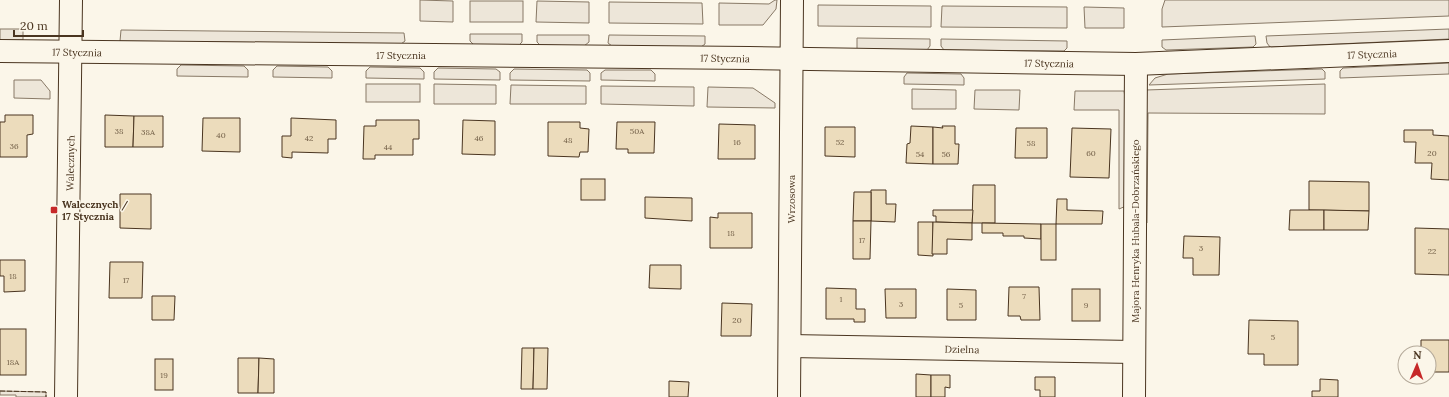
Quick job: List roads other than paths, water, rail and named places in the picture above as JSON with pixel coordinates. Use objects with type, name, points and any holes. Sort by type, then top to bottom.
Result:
[{"type":"street","name":"Walecznych","points":[[66,397],[71,0]]},
{"type":"street","name":"Wrzosowa","points":[[789,397],[792,0]]},
{"type":"street","name":"17 Stycznia","points":[[0,52],[791,59],[1136,64],[1449,51]]},
{"type":"street","name":"Majora Henryka Hubala-Dobrzańskiego","points":[[1134,397],[1136,64]]},
{"type":"street","name":"Dzielna","points":[[790,346],[1134,352]]},
{"type":"place","name":"Walecznych / 17 Stycznia","points":[[54,210]]}]
